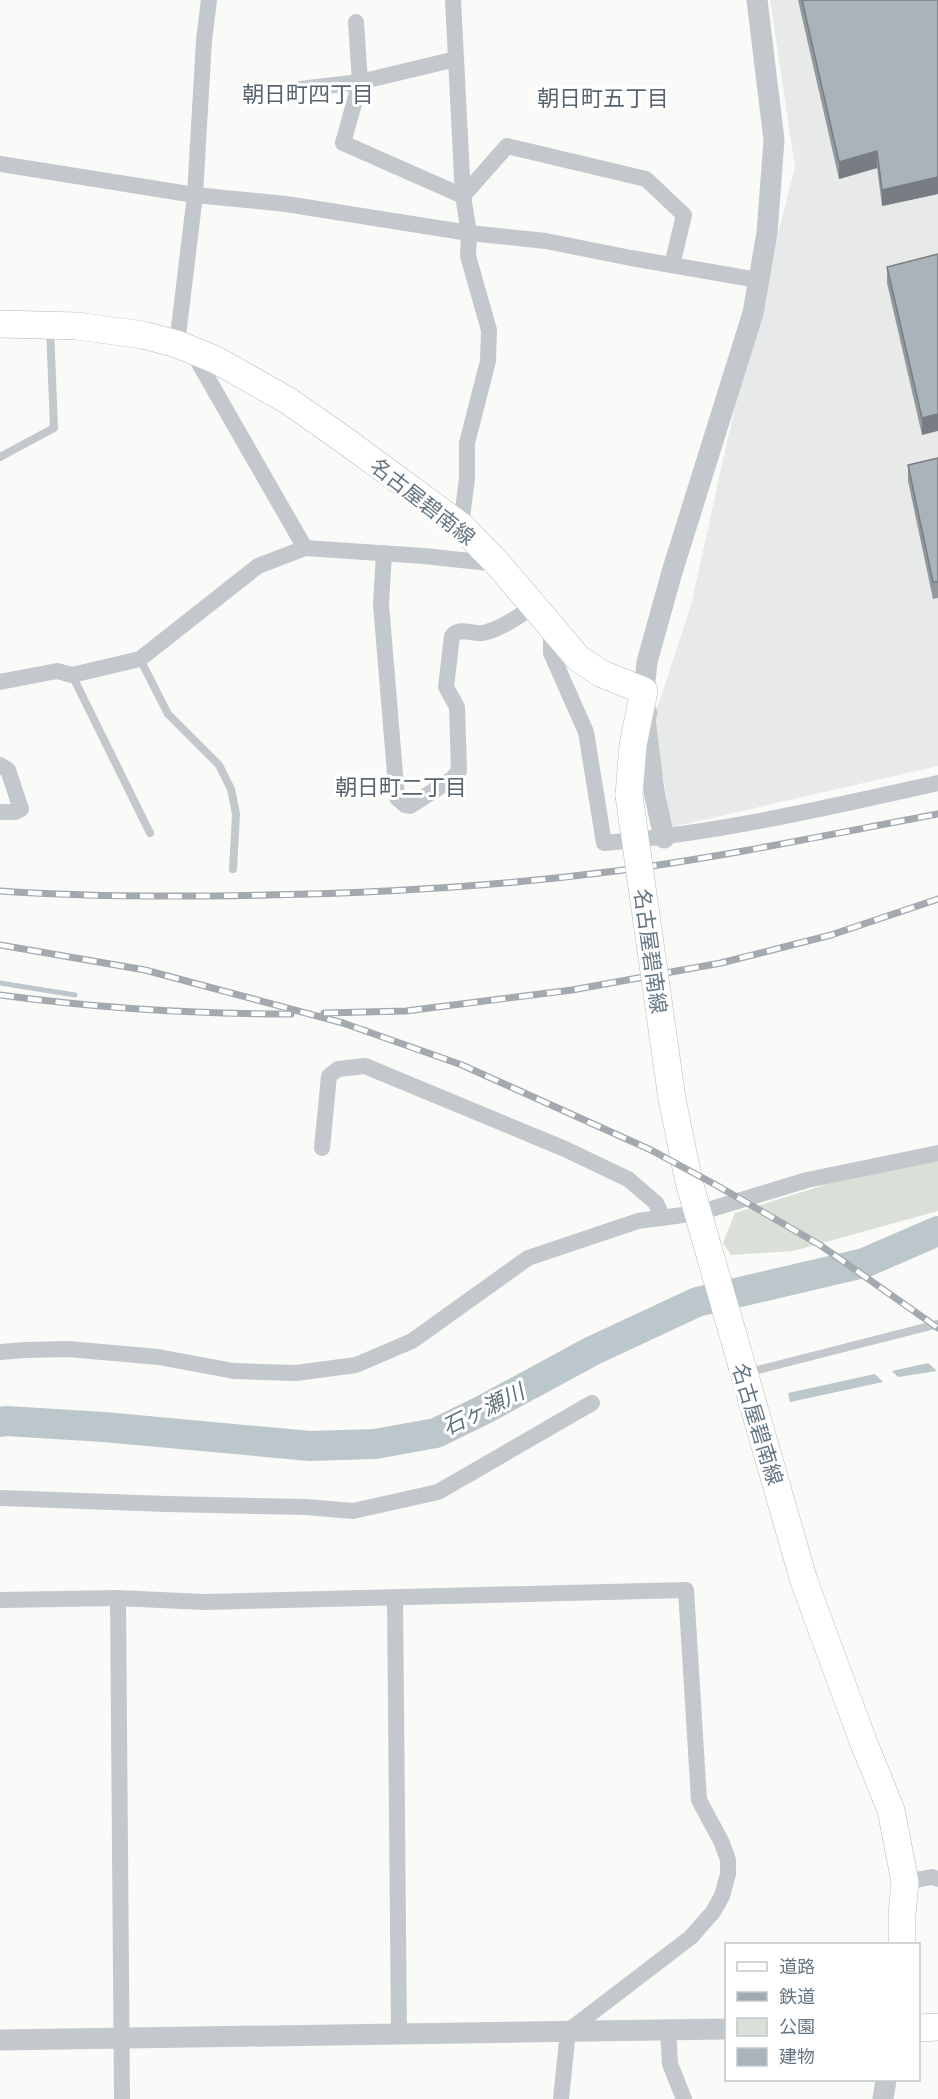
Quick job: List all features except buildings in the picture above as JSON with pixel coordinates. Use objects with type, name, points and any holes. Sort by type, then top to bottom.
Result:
[{"type":"main road","name":"名古屋碧南線","points":[[0,324],[77,326],[143,335],[184,347],[216,360],[287,400],[461,526],[498,564],[578,658],[600,673],[644,692],[633,745],[628,795],[672,1099],[705,1241],[804,1581],[891,1810],[905,1882],[902,1943]]},
{"type":"main road","points":[[920,2028],[938,2027]]},
{"type":"street","points":[[209,0],[204,40],[184,347],[305,548]]},
{"type":"street","points":[[453,0],[463,196],[469,233],[468,256],[489,330],[488,361],[467,443],[468,478],[461,526]]},
{"type":"street","points":[[644,692],[647,662],[672,572],[753,313],[767,233],[774,140],[757,0]]},
{"type":"street","points":[[356,21],[360,82],[343,143],[463,196]]},
{"type":"street","points":[[300,89],[360,82],[456,59]]},
{"type":"street","points":[[463,196],[507,147],[646,179],[684,215],[672,265]]},
{"type":"street","points":[[0,164],[195,195],[286,204],[469,233],[546,241],[758,280]]},
{"type":"street","points":[[0,682],[57,671],[72,675],[140,659],[258,566],[305,548],[498,564]]},
{"type":"street","points":[[384,553],[381,604],[397,798],[405,805],[410,806],[459,771],[457,707],[446,687],[452,636],[462,630],[482,633],[513,619],[534,606]]},
{"type":"street","points":[[664,837],[654,791],[645,719],[672,609],[672,572]]},
{"type":"street","points":[[551,627],[551,653],[586,732],[604,843],[664,837],[777,819],[938,783]]},
{"type":"street","points":[[0,765],[8,770],[21,809],[15,812],[0,812]]},
{"type":"street","points":[[322,1148],[329,1076],[338,1069],[365,1066],[565,1149],[628,1179],[656,1203],[663,1218]]},
{"type":"street","points":[[0,1352],[68,1349],[158,1357],[234,1371],[296,1373],[356,1365],[412,1341],[528,1258],[638,1221],[698,1212],[807,1180],[938,1153]]},
{"type":"street","points":[[0,1498],[306,1507],[353,1511],[438,1492],[592,1403]]},
{"type":"street","points":[[0,1600],[118,1598],[203,1602],[686,1590],[699,1800],[722,1843],[728,1860],[728,1875],[722,1896],[713,1912],[691,1937],[568,2031],[561,2099]]},
{"type":"street","points":[[395,1597],[399,2035]]},
{"type":"street","points":[[118,1598],[122,2099]]},
{"type":"street","points":[[905,1882],[932,1877],[938,1880]]},
{"type":"street","points":[[668,2029],[670,2064],[684,2099]]},
{"type":"street","points":[[0,2040],[725,2029]]},
{"type":"street","points":[[883,2099],[886,2081]]},
{"type":"lane","points":[[0,457],[54,428],[50,326]]},
{"type":"lane","points":[[140,659],[168,714],[219,765],[231,789],[236,814],[233,869]]},
{"type":"lane","points":[[72,675],[150,833]]},
{"type":"lane","points":[[741,1367],[938,1324]]},
{"type":"shaded area","points":[[770,0],[938,0],[938,766],[672,827],[653,721],[691,605],[743,370],[795,167]]},
{"type":"shaded area","points":[[928,1363],[937,1371],[898,1377],[892,1371]]},
{"type":"shaded area","points":[[875,1374],[883,1382],[790,1402],[788,1393]]},
{"type":"green space","points":[[938,1161],[938,1211],[793,1251],[731,1255],[723,1243],[735,1213],[847,1178]]},
{"type":"waterway","points":[[0,983],[75,995]]},
{"type":"waterway","name":"石ヶ瀬川","points":[[0,1422],[104,1427],[310,1446],[375,1444],[436,1433],[592,1351],[697,1302],[864,1263],[938,1231]]},
{"type":"railway","points":[[0,891],[99,895],[233,896],[354,893],[485,885],[697,859],[938,814]]},
{"type":"railway","points":[[324,1013],[406,1011],[572,990],[721,963],[831,935],[938,899]]},
{"type":"railway","points":[[0,945],[145,970],[343,1023],[462,1065],[651,1150],[716,1185],[820,1245],[938,1328]]},
{"type":"railway","points":[[0,995],[145,1009],[291,1014]]},
{"type":"district","name":"朝日町四丁目","points":[[308,94]]},
{"type":"district","name":"朝日町五丁目","points":[[603,98]]},
{"type":"district","name":"朝日町二丁目","points":[[401,787]]}]
